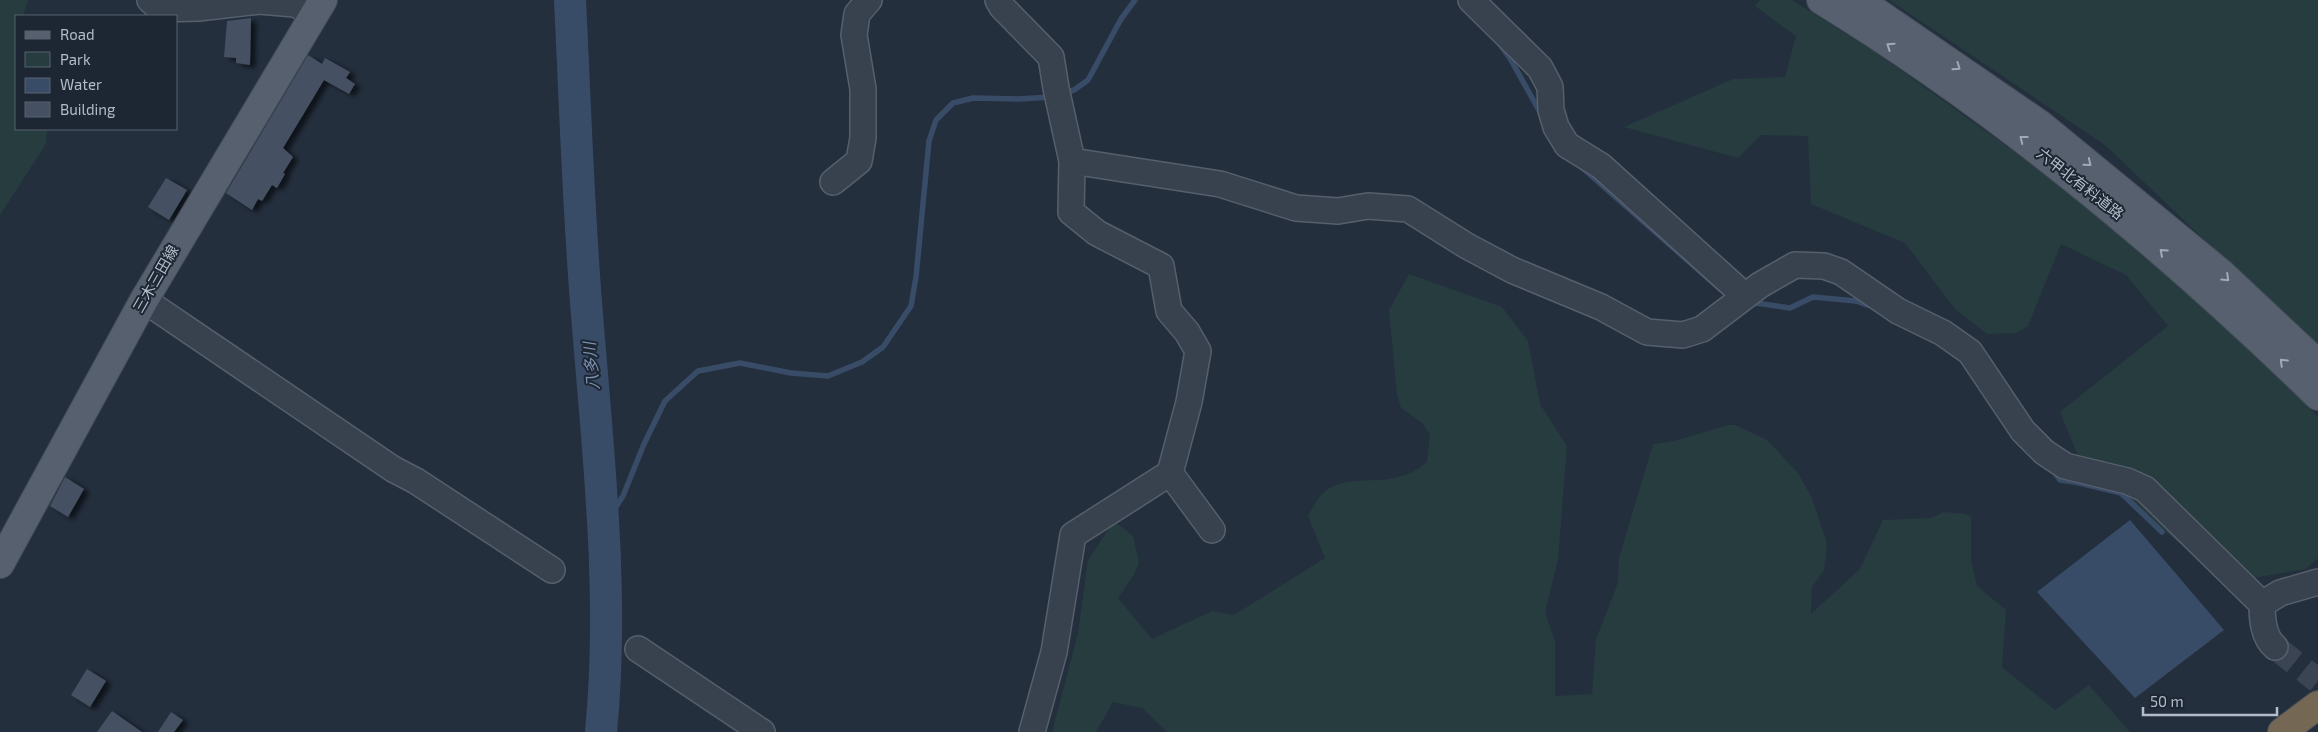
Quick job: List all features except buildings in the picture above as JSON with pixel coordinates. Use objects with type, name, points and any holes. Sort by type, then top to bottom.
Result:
[{"type":"highway","points":[[2282,732],[2318,705]]},
{"type":"highway","points":[[2309,732],[2318,726]]},
{"type":"main road","name":"六甲北有料道路","points":[[1821,0],[2012,132],[2131,224],[2249,329],[2318,396]]},
{"type":"main road","name":"六甲北有料道路","points":[[1859,0],[2042,126],[2221,273],[2318,364]]},
{"type":"main road","name":"三木三田線","points":[[0,564],[144,300],[318,7]]},
{"type":"street","points":[[150,0],[160,9],[198,8],[259,1],[318,7]]},
{"type":"street","points":[[833,182],[859,161],[863,138],[863,89],[854,35],[857,14],[869,0]]},
{"type":"street","points":[[998,0],[1002,7],[1052,57],[1058,98],[1072,161],[1071,212],[1097,233],[1161,266],[1169,311],[1188,332],[1198,351],[1189,402],[1170,472],[1073,535],[1054,652],[1032,732]]},
{"type":"street","points":[[1472,0],[1540,68],[1550,87],[1551,110],[1556,127],[1567,145],[1602,166],[1735,287]]},
{"type":"street","points":[[1072,161],[1220,184],[1296,208],[1338,212],[1368,206],[1408,209],[1467,246],[1512,270],[1601,307],[1647,332],[1683,336],[1702,329],[1760,286],[1795,265],[1824,266],[1841,272],[1898,311],[1943,333],[1970,352],[2023,430],[2044,452],[2065,466],[2127,481],[2145,489],[2262,604],[2264,626],[2269,642],[2275,647]]},
{"type":"street","points":[[144,300],[394,469],[416,480],[552,570]]},
{"type":"street","points":[[1170,472],[1212,530]]},
{"type":"street","points":[[2262,604],[2280,592],[2318,582]]},
{"type":"street","points":[[638,649],[762,732]]},
{"type":"green space","points":[[0,0],[28,0],[23,15],[15,15],[15,130],[47,130],[46,144],[0,215]]},
{"type":"green space","points":[[1760,0],[1792,0],[1877,53],[2108,219],[2276,374],[2318,417],[2318,558],[2306,569],[2252,578],[2191,552],[2083,467],[2060,412],[2168,326],[2126,275],[2061,244],[2028,326],[2016,333],[1987,334],[1955,309],[1905,243],[1811,204],[1808,136],[1761,135],[1738,158],[1624,127],[1733,79],[1785,77],[1796,36],[1755,6]]},
{"type":"green space","points":[[1889,0],[2318,0],[2318,348],[2105,145]]},
{"type":"green space","points":[[1409,274],[1502,307],[1528,341],[1540,404],[1567,446],[1558,559],[1545,613],[1555,641],[1555,696],[1592,694],[1596,639],[1618,583],[1619,558],[1653,444],[1674,441],[1728,425],[1735,425],[1767,440],[1798,473],[1812,498],[1827,543],[1824,570],[1812,587],[1811,614],[1860,569],[1883,520],[1931,518],[1944,512],[1965,514],[1971,517],[1971,560],[1977,586],[2006,610],[2002,667],[2055,710],[2089,685],[2130,732],[1167,732],[1142,708],[1113,702],[1096,732],[1052,732],[1078,633],[1088,560],[1114,521],[1133,536],[1139,563],[1133,576],[1118,598],[1152,639],[1212,611],[1234,615],[1325,558],[1308,516],[1321,495],[1330,488],[1346,482],[1400,477],[1414,471],[1427,462],[1430,435],[1422,423],[1401,408],[1397,395],[1389,310]]},
{"type":"water","points":[[2130,520],[2224,630],[2135,698],[2037,592]]},
{"type":"waterway","name":"八多川","points":[[570,0],[581,227],[603,517],[606,625],[601,732]]},
{"type":"waterway","points":[[1064,93],[1074,90],[1088,80],[1121,19],[1135,0]]},
{"type":"waterway","points":[[1499,43],[1511,60],[1541,114]]},
{"type":"waterway","points":[[604,525],[623,496],[644,444],[665,401],[698,371],[740,363],[791,373],[828,376],[862,362],[883,347],[911,306],[916,277],[929,141],[936,120],[953,103],[973,98],[1019,99],[1051,97]]},
{"type":"waterway","points":[[1579,165],[1720,289]]},
{"type":"waterway","points":[[1749,302],[1790,308],[1813,297],[1856,301],[1873,307]]},
{"type":"waterway","points":[[2052,469],[2060,480],[2121,493],[2162,532]]},
{"type":"tunnel","points":[[2275,647],[2318,681]]}]
